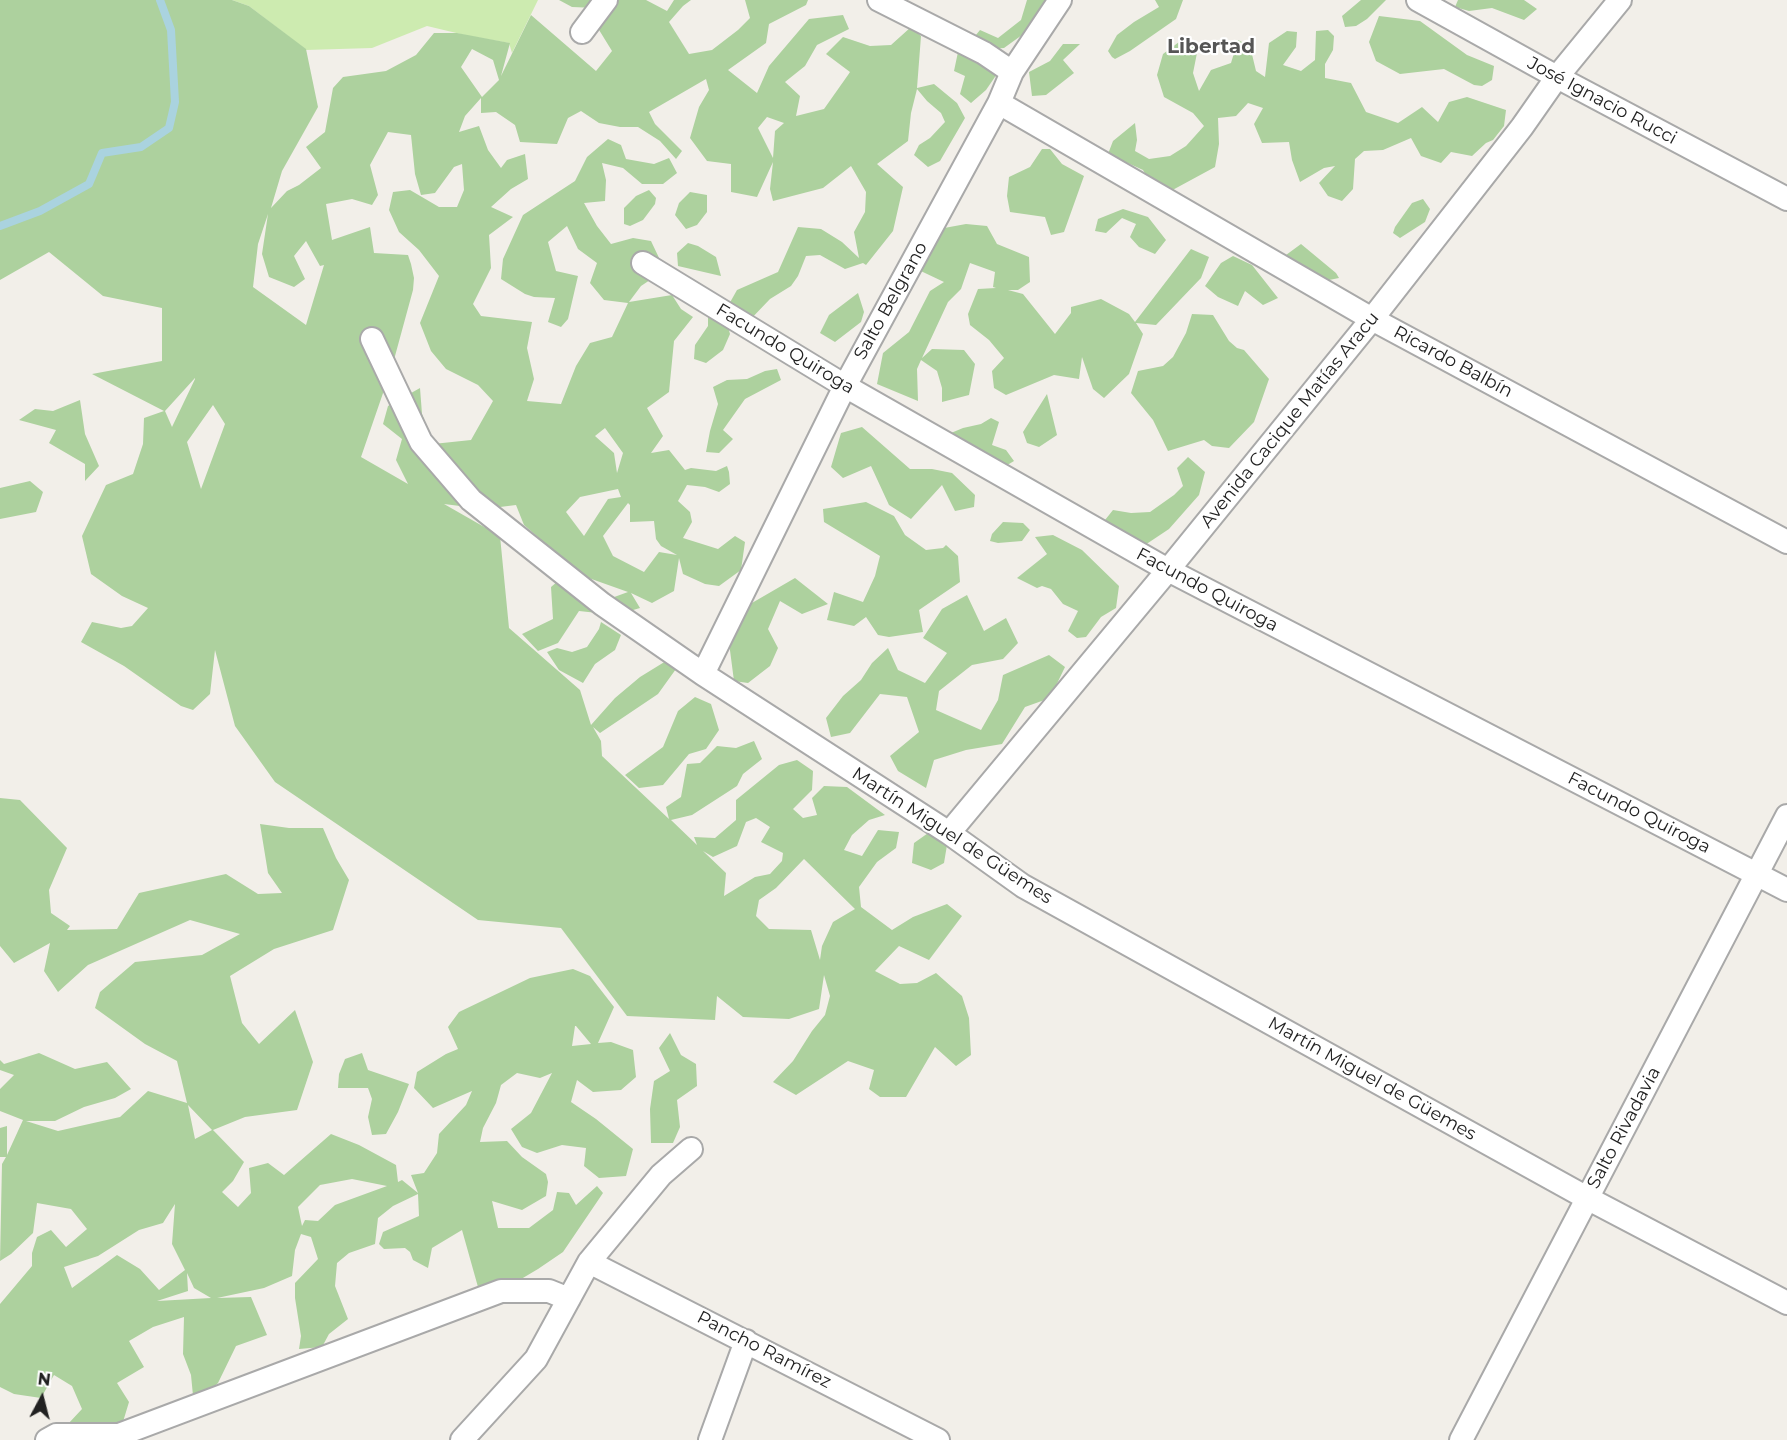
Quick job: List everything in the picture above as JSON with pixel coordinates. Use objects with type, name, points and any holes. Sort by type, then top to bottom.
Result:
[{"type":"street","points":[[582,32],[606,0]]},
{"type":"street","points":[[879,0],[984,53],[1012,72]]},
{"type":"street","name":"Salto Belgrano","points":[[703,674],[845,386],[999,103],[1012,72],[1060,0]]},
{"type":"street","name":"José Ignacio Rucci","points":[[1418,0],[1787,199]]},
{"type":"street","name":"Avenida Cacique Matías Aracu","points":[[949,833],[1168,570],[1372,319],[1522,127],[1557,77],[1620,0]]},
{"type":"street","name":"Ricardo Balbín","points":[[999,103],[1372,319],[1787,542]]},
{"type":"street","name":"Facundo Quiroga","points":[[642,263],[845,386],[1168,570],[1787,890]]},
{"type":"street","name":"Martín Miguel de Güemes","points":[[372,339],[421,442],[471,500],[602,604],[703,674],[949,833],[1023,886],[1587,1198],[1787,1303]]},
{"type":"street","name":"Salto Rivadavia","points":[[1461,1440],[1787,816]]},
{"type":"street","points":[[462,1440],[536,1359],[590,1262],[661,1174],[691,1149]]},
{"type":"street","name":"Pancho Ramírez","points":[[590,1262],[938,1440]]},
{"type":"street","points":[[47,1440],[57,1435],[142,1433],[501,1291],[549,1291],[569,1299]]},
{"type":"street","points":[[710,1440],[746,1341]]},
{"type":"green space","points":[[0,0],[232,0],[249,6],[306,49],[318,107],[282,171],[271,208],[287,191],[321,168],[306,147],[325,132],[333,88],[343,77],[386,71],[416,55],[434,33],[457,33],[510,43],[501,76],[531,15],[596,71],[612,51],[596,25],[596,8],[572,7],[559,0],[646,0],[667,11],[674,0],[691,0],[669,22],[689,54],[712,50],[738,30],[750,18],[745,0],[808,0],[806,5],[769,24],[766,43],[728,70],[757,93],[769,66],[809,19],[843,15],[849,29],[817,45],[805,66],[785,82],[800,96],[796,116],[824,109],[850,72],[826,54],[843,37],[870,46],[891,45],[911,27],[921,36],[917,88],[934,84],[957,103],[965,118],[940,161],[928,167],[914,155],[919,145],[930,138],[945,122],[941,113],[917,89],[911,113],[908,141],[877,164],[903,187],[893,231],[866,265],[863,263],[845,269],[820,255],[806,256],[791,286],[770,299],[747,323],[728,306],[737,290],[778,272],[798,227],[821,229],[842,242],[859,258],[854,232],[865,212],[866,192],[851,166],[823,188],[773,201],[770,189],[773,162],[757,197],[731,192],[731,164],[707,161],[690,138],[699,107],[709,90],[706,79],[649,112],[655,124],[682,151],[676,159],[660,141],[638,127],[620,127],[599,123],[581,111],[568,118],[557,144],[520,142],[515,125],[496,112],[481,113],[481,98],[465,116],[459,132],[479,126],[488,150],[501,168],[507,160],[525,154],[528,179],[511,189],[491,207],[513,217],[489,235],[491,268],[473,304],[481,316],[532,322],[527,348],[534,379],[527,401],[561,404],[576,366],[590,343],[612,337],[628,303],[604,300],[590,283],[597,263],[578,249],[567,226],[548,242],[556,271],[578,276],[568,319],[561,327],[548,322],[555,298],[525,294],[501,279],[503,259],[523,215],[575,181],[587,157],[608,139],[621,145],[626,159],[654,164],[669,158],[677,173],[663,184],[642,184],[623,168],[602,163],[606,180],[605,201],[584,203],[611,244],[633,238],[651,241],[660,260],[653,278],[641,286],[629,302],[672,295],[681,309],[693,317],[674,341],[669,392],[647,408],[663,436],[651,453],[669,450],[685,470],[691,468],[716,471],[727,466],[730,484],[719,492],[705,487],[687,485],[678,501],[690,512],[692,522],[683,538],[718,549],[735,536],[745,542],[741,570],[719,586],[705,584],[683,574],[679,558],[674,591],[652,603],[631,593],[640,608],[616,615],[579,611],[558,643],[538,651],[522,634],[553,619],[551,587],[571,570],[606,600],[628,592],[583,576],[524,525],[516,505],[484,509],[444,504],[500,536],[509,628],[580,690],[591,725],[615,698],[640,677],[666,661],[676,669],[658,694],[600,733],[593,727],[601,741],[602,756],[669,819],[666,807],[681,797],[687,764],[700,763],[717,746],[736,748],[754,741],[762,759],[743,774],[737,786],[692,815],[671,820],[697,845],[694,837],[715,838],[736,820],[736,800],[779,765],[797,760],[813,771],[812,790],[793,809],[803,818],[817,815],[812,798],[824,786],[847,787],[885,815],[869,820],[852,835],[844,850],[862,856],[878,830],[899,832],[896,848],[877,862],[859,887],[861,907],[892,930],[913,917],[947,904],[962,916],[929,960],[899,946],[875,971],[900,984],[917,983],[936,973],[962,996],[969,1018],[971,1055],[956,1066],[935,1047],[906,1097],[880,1097],[869,1089],[874,1070],[848,1061],[796,1095],[773,1082],[793,1061],[825,1015],[830,996],[824,975],[819,1009],[789,1019],[743,1017],[717,996],[715,1020],[627,1016],[561,928],[478,920],[275,782],[235,726],[215,650],[210,694],[193,710],[181,706],[124,666],[81,642],[92,622],[121,628],[132,626],[148,608],[122,596],[91,574],[82,536],[106,485],[133,474],[143,444],[144,418],[164,411],[92,374],[162,361],[162,308],[103,296],[49,252],[0,280]],"holes":[[[472,49],[493,60],[499,80],[482,97],[461,67]],[[767,117],[784,123],[775,131],[773,158],[758,128]],[[388,132],[411,135],[415,174],[421,195],[435,193],[454,167],[462,164],[464,190],[457,207],[439,207],[410,190],[393,192],[389,210],[399,232],[419,250],[439,276],[420,323],[431,351],[446,369],[478,385],[493,401],[471,440],[433,444],[422,414],[420,388],[388,406],[383,424],[402,439],[396,460],[408,484],[361,457],[392,367],[413,290],[414,278],[411,264],[408,255],[374,253],[370,227],[332,240],[326,204],[352,199],[372,205],[378,195],[370,165]],[[268,214],[262,254],[269,277],[294,287],[305,279],[294,256],[306,241],[320,266],[324,265],[306,325],[253,287],[258,244]],[[195,378],[172,427],[165,411]],[[213,405],[225,424],[201,489],[187,442]],[[605,428],[623,453],[617,473],[614,453],[595,436]],[[618,489],[621,497],[608,499],[584,536],[566,512],[580,497]],[[628,503],[630,522],[654,521],[656,539],[661,546],[677,555],[659,552],[644,572],[613,556],[603,536]],[[756,818],[770,827],[761,842],[783,853],[782,861],[770,874],[755,877],[724,896],[726,873],[703,851],[713,857],[737,846],[746,822]],[[804,859],[855,909],[833,922],[822,946],[820,960],[811,930],[769,929],[756,916],[759,900],[776,888]]]},
{"type":"green space","points":[[232,0],[538,0],[512,53],[509,43],[427,26],[372,48],[306,50],[249,6]]},
{"type":"green space","points":[[1027,0],[1053,0],[1022,35],[1004,48],[977,50],[971,41],[980,30],[998,38],[1021,20]]},
{"type":"green space","points":[[1155,0],[1183,0],[1176,19],[1130,51],[1115,59],[1112,57],[1108,51],[1117,35],[1159,7]]},
{"type":"green space","points":[[1361,0],[1386,0],[1367,19],[1356,26],[1345,27],[1342,16]]},
{"type":"green space","points":[[1458,0],[1524,0],[1537,9],[1524,20],[1492,8],[1469,11],[1455,7]]},
{"type":"green space","points":[[1379,16],[1420,21],[1467,55],[1494,66],[1492,80],[1482,86],[1474,85],[1444,69],[1400,74],[1376,61],[1369,42]]},
{"type":"green space","points":[[1328,30],[1334,36],[1333,50],[1325,64],[1325,78],[1351,83],[1366,112],[1398,123],[1422,107],[1438,122],[1449,102],[1467,97],[1506,110],[1504,126],[1493,140],[1486,143],[1472,156],[1451,152],[1441,163],[1421,156],[1411,138],[1383,150],[1364,151],[1355,159],[1353,189],[1342,201],[1328,196],[1319,183],[1335,166],[1324,168],[1300,182],[1292,160],[1289,142],[1262,143],[1254,124],[1263,108],[1248,103],[1236,116],[1218,118],[1219,144],[1215,167],[1167,193],[1155,191],[1143,170],[1108,154],[1113,141],[1135,123],[1137,140],[1135,151],[1149,159],[1170,156],[1186,146],[1204,126],[1193,113],[1164,97],[1157,75],[1163,54],[1183,39],[1198,48],[1193,73],[1199,91],[1211,70],[1231,63],[1238,40],[1250,46],[1256,71],[1265,77],[1269,43],[1287,31],[1297,32],[1296,47],[1283,65],[1301,71],[1315,60],[1316,31]]},
{"type":"green space","points":[[1063,44],[1080,44],[1063,60],[1074,73],[1046,95],[1032,96],[1029,72],[1050,61]]},
{"type":"green space","points":[[958,52],[984,53],[997,74],[986,90],[971,103],[960,94],[965,76],[954,71]]},
{"type":"green space","points":[[1042,149],[1050,149],[1062,164],[1084,176],[1064,232],[1051,235],[1045,217],[1010,212],[1007,196],[1009,177],[1030,167]]},
{"type":"green space","points":[[649,190],[656,198],[655,204],[643,220],[630,226],[624,224],[624,208],[636,196]]},
{"type":"green space","points":[[690,192],[707,195],[707,212],[697,225],[686,229],[675,215],[679,203]]},
{"type":"green space","points":[[1423,199],[1430,209],[1425,222],[1400,238],[1393,233],[1412,203]]},
{"type":"green space","points":[[1123,209],[1148,217],[1166,240],[1155,254],[1139,247],[1130,237],[1136,224],[1122,218],[1106,233],[1095,231],[1098,219]]},
{"type":"green space","points":[[966,224],[987,226],[997,244],[1029,257],[1030,282],[1018,290],[1008,290],[1023,294],[1055,334],[1071,313],[1071,307],[1101,299],[1129,314],[1135,322],[1191,249],[1209,257],[1201,278],[1156,325],[1136,323],[1143,334],[1129,374],[1104,398],[1093,389],[1082,357],[1079,379],[1054,375],[1006,395],[994,388],[992,371],[1004,358],[989,340],[970,325],[968,314],[978,289],[996,288],[993,287],[995,272],[970,263],[961,289],[948,302],[922,358],[932,349],[964,350],[975,364],[969,395],[942,402],[942,388],[937,371],[921,360],[917,369],[918,401],[877,384],[883,353],[909,332],[930,291],[944,282],[906,264],[917,233]]},
{"type":"green space","points":[[688,243],[716,257],[721,276],[678,266],[677,253]]},
{"type":"green space","points":[[1301,244],[1339,278],[1329,280],[1285,266],[1286,255]]},
{"type":"green space","points":[[1233,256],[1252,265],[1278,298],[1263,305],[1245,291],[1238,306],[1218,297],[1205,286],[1221,263]]},
{"type":"green space","points":[[858,293],[864,312],[861,322],[835,342],[820,333],[829,315]]},
{"type":"green space","points":[[1192,314],[1213,315],[1229,341],[1237,348],[1244,350],[1269,379],[1254,422],[1229,448],[1212,446],[1204,440],[1168,451],[1153,420],[1131,393],[1138,371],[1163,366],[1173,357],[1186,333]]},
{"type":"green space","points":[[708,315],[726,320],[730,334],[723,350],[706,363],[694,359],[695,345],[708,326]]},
{"type":"green space","points":[[777,369],[781,380],[745,399],[723,430],[733,439],[719,453],[706,452],[718,404],[713,387],[727,380],[747,379],[765,371]]},
{"type":"green space","points":[[1047,394],[1057,435],[1039,447],[1027,443],[1023,432]]},
{"type":"green space","points":[[80,400],[85,434],[99,466],[85,481],[85,464],[49,443],[56,430],[19,420],[35,409],[53,411]]},
{"type":"green space","points":[[991,418],[999,422],[992,445],[1006,450],[1014,461],[999,470],[951,433],[981,424]]},
{"type":"green space","points":[[862,427],[910,469],[932,469],[952,473],[975,495],[974,507],[955,511],[942,485],[911,519],[889,505],[871,466],[843,478],[831,467],[841,433]]},
{"type":"green space","points":[[1188,457],[1205,472],[1199,495],[1169,529],[1145,545],[1101,525],[1113,510],[1131,513],[1150,512],[1174,495],[1183,486],[1177,468]]},
{"type":"green space","points":[[30,481],[43,492],[36,512],[0,519],[0,488]]},
{"type":"green space","points":[[866,502],[894,516],[905,535],[926,550],[943,548],[946,545],[958,556],[960,582],[919,610],[923,632],[889,637],[878,635],[866,617],[854,626],[827,620],[834,592],[863,602],[875,576],[880,556],[824,522],[823,509]]},
{"type":"green space","points":[[1003,522],[1023,523],[1030,530],[1022,541],[998,543],[990,541],[992,534]]},
{"type":"green space","points":[[1053,535],[1082,550],[1119,586],[1116,608],[1101,617],[1086,637],[1077,638],[1068,631],[1078,611],[1063,604],[1051,589],[1042,586],[1037,588],[1017,578],[1047,554],[1035,537]]},
{"type":"green space","points":[[795,578],[828,604],[802,614],[780,601],[768,629],[778,648],[770,666],[748,683],[734,681],[728,635],[745,607]]},
{"type":"green space","points":[[967,595],[984,631],[1006,618],[1018,643],[1003,659],[972,665],[939,691],[936,710],[981,730],[998,700],[1003,675],[1049,655],[1065,667],[1050,698],[1025,707],[1002,744],[966,750],[934,760],[926,788],[898,771],[890,756],[919,732],[907,697],[880,694],[850,733],[831,737],[826,718],[843,696],[861,680],[872,663],[888,648],[898,670],[925,683],[947,653],[923,638],[942,609]]},
{"type":"green space","points":[[601,622],[621,635],[615,650],[595,664],[583,683],[559,670],[547,652],[557,648],[572,652],[587,647]]},
{"type":"green space","points":[[695,697],[711,704],[719,730],[706,749],[689,754],[663,785],[639,788],[625,775],[663,747],[678,711]]},
{"type":"green space","points":[[0,798],[20,800],[67,848],[49,890],[51,913],[70,926],[67,930],[117,929],[139,893],[226,874],[258,894],[282,893],[268,873],[260,824],[289,828],[323,828],[349,880],[333,930],[274,949],[230,976],[242,1023],[259,1044],[295,1010],[313,1062],[297,1110],[245,1117],[213,1130],[244,1162],[233,1181],[222,1192],[238,1207],[251,1193],[249,1168],[268,1163],[284,1175],[331,1134],[359,1145],[396,1165],[398,1182],[402,1180],[418,1193],[411,1175],[424,1173],[437,1153],[439,1134],[466,1105],[472,1091],[433,1108],[414,1088],[417,1072],[458,1049],[448,1027],[459,1012],[530,978],[573,969],[590,976],[614,1007],[598,1043],[611,1042],[633,1050],[636,1077],[621,1090],[593,1092],[577,1080],[571,1102],[633,1149],[626,1176],[599,1178],[584,1166],[586,1148],[562,1145],[537,1153],[522,1147],[511,1129],[531,1113],[552,1073],[540,1078],[517,1073],[501,1085],[496,1103],[483,1128],[480,1142],[507,1141],[522,1157],[546,1174],[548,1182],[546,1196],[522,1210],[492,1201],[498,1228],[529,1228],[553,1210],[557,1192],[569,1193],[576,1205],[597,1186],[603,1193],[563,1252],[501,1291],[478,1287],[462,1230],[432,1248],[428,1268],[413,1260],[410,1252],[405,1248],[384,1249],[379,1244],[383,1232],[419,1216],[418,1194],[393,1206],[378,1218],[375,1244],[349,1253],[337,1263],[335,1286],[348,1319],[329,1334],[322,1347],[299,1349],[301,1336],[295,1283],[318,1259],[311,1237],[301,1234],[295,1250],[292,1276],[264,1288],[217,1298],[251,1297],[267,1335],[236,1346],[218,1383],[194,1406],[191,1375],[183,1354],[184,1317],[153,1327],[129,1341],[144,1367],[117,1383],[129,1402],[119,1435],[68,1424],[82,1409],[72,1386],[54,1375],[41,1398],[14,1394],[0,1387],[0,1304],[32,1266],[32,1253],[37,1237],[51,1230],[66,1247],[87,1229],[71,1209],[37,1203],[33,1233],[0,1261],[2,1164],[6,1157],[0,1157],[0,1128],[7,1126],[7,1155],[23,1120],[0,1111],[0,1089],[14,1075],[0,1070],[0,1060],[4,1064],[39,1053],[75,1069],[107,1062],[131,1089],[115,1098],[84,1107],[55,1121],[26,1121],[58,1131],[120,1117],[148,1091],[187,1103],[177,1061],[145,1044],[95,1008],[100,992],[135,962],[202,955],[240,934],[190,920],[88,965],[58,992],[44,971],[50,943],[14,963],[0,946]],"holes":[[[575,1026],[576,1026],[591,1044],[572,1046]],[[188,1105],[212,1130],[195,1139]],[[352,1179],[387,1186],[335,1205],[318,1221],[305,1220],[302,1226],[298,1207],[320,1185]],[[175,1204],[172,1244],[185,1270],[159,1290],[140,1269],[117,1255],[72,1288],[64,1267],[98,1256],[139,1230],[163,1223]],[[187,1273],[194,1288],[211,1298],[157,1301],[188,1291]]]},
{"type":"green space","points":[[931,831],[948,839],[944,863],[931,870],[912,863],[914,843]]},
{"type":"green space","points":[[670,1033],[681,1055],[696,1064],[697,1086],[677,1100],[680,1127],[673,1143],[651,1143],[650,1109],[654,1081],[670,1071],[659,1048]]},
{"type":"green space","points":[[362,1053],[368,1070],[409,1084],[386,1134],[372,1135],[368,1117],[372,1099],[368,1088],[338,1088],[339,1074],[345,1059]]},
{"type":"waterway","points":[[0,226],[40,211],[89,184],[102,153],[141,147],[169,128],[175,102],[171,30],[160,0]]},
{"type":"district","name":"Libertad","points":[[1211,47]]}]
